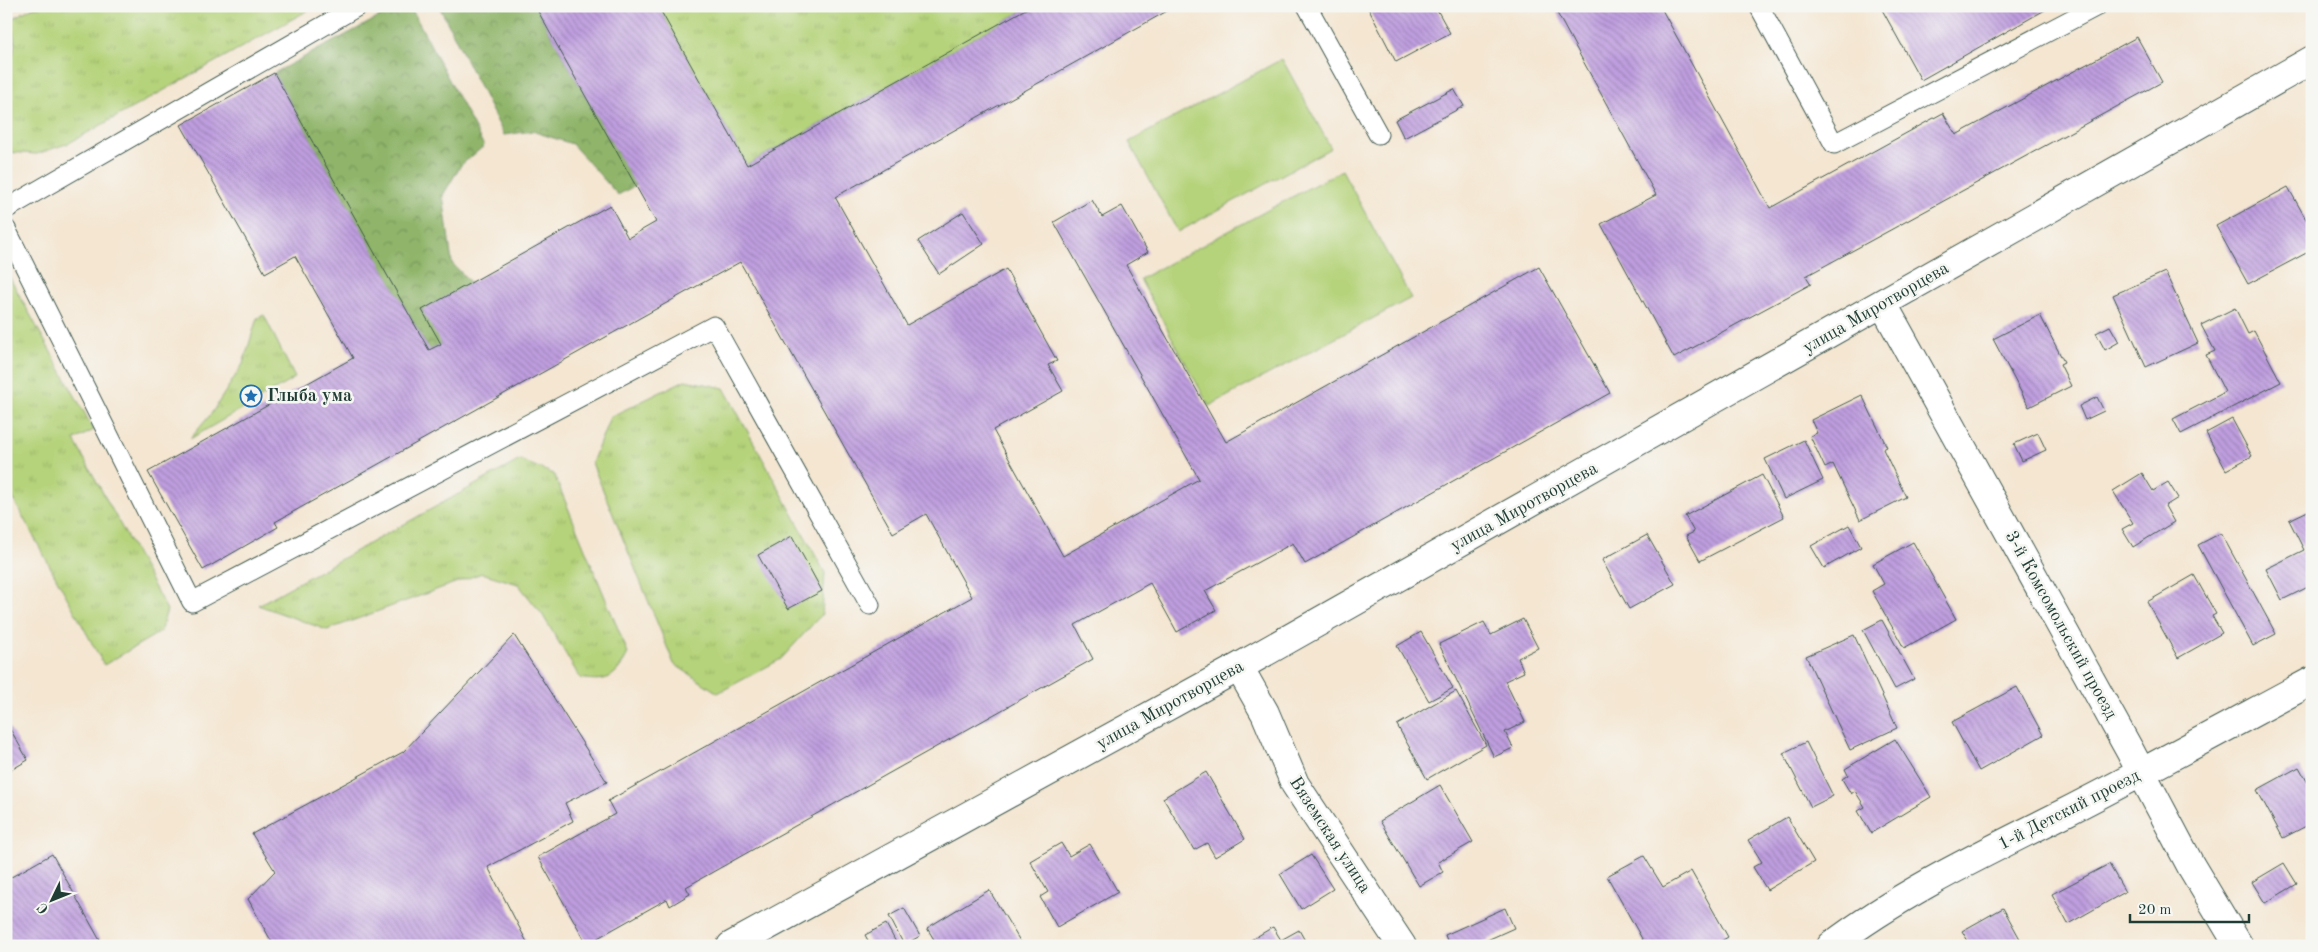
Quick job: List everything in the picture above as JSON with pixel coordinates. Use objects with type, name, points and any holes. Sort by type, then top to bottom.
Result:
[{"type":"street","name":"улица Миротворцева","points":[[731,946],[1239,667],[2312,60]]},
{"type":"street","name":"3-й Комсомольский проезд","points":[[1883,304],[2191,866],[2239,946]]},
{"type":"street","name":"Вяземская улица","points":[[1239,667],[1265,713],[1295,784],[1402,946]]},
{"type":"street","name":"1-й Детский проезд","points":[[1830,946],[1855,928],[1963,865],[2312,680]]},
{"type":"lane","points":[[6,209],[358,6]]},
{"type":"lane","points":[[1307,6],[1378,134]]},
{"type":"lane","points":[[1759,6],[1834,144],[2097,6]]},
{"type":"lane","points":[[6,229],[192,602],[714,326],[870,605]]},
{"type":"green space","points":[[35,6],[316,6],[69,143],[37,154],[6,152],[6,88],[15,43],[10,20]]},
{"type":"green space","points":[[400,6],[410,6],[484,146],[461,165],[443,195],[452,263],[471,283],[441,344],[429,350],[274,73]]},
{"type":"green space","points":[[439,6],[535,6],[636,185],[618,195],[572,144],[532,131],[504,135]]},
{"type":"green space","points":[[658,6],[1031,6],[747,165]]},
{"type":"green space","points":[[1282,59],[1331,148],[1178,232],[1129,142]]},
{"type":"green space","points":[[1342,170],[1411,298],[1209,406],[1140,279]]},
{"type":"green space","points":[[6,271],[94,430],[74,440],[167,610],[160,632],[104,665],[6,486]]},
{"type":"green space","points":[[264,315],[295,378],[190,439],[211,414],[243,364],[257,318]]},
{"type":"green space","points":[[685,380],[724,388],[825,573],[822,614],[781,659],[718,693],[674,664],[592,463],[610,417]]},
{"type":"green space","points":[[520,460],[554,474],[628,653],[619,668],[610,677],[597,680],[580,678],[542,614],[518,584],[482,573],[327,630],[258,605]]},
{"type":"building","points":[[535,6],[658,6],[747,165],[1031,6],[1176,6],[835,197],[907,325],[1006,269],[1057,361],[1048,365],[1063,391],[993,430],[1063,556],[1199,479],[1054,222],[1092,200],[1102,217],[1122,206],[1148,252],[1126,265],[1226,442],[1539,267],[1610,393],[1305,564],[1293,543],[1205,591],[1216,610],[1177,632],[1150,583],[1075,625],[1093,659],[686,887],[690,894],[670,906],[667,899],[587,944],[538,857],[615,814],[608,801],[972,597],[926,514],[893,533],[740,262],[275,522],[278,527],[203,570],[148,472],[353,358],[295,256],[265,273],[181,125],[274,73],[429,350],[441,344],[422,310],[610,205],[628,238],[656,222]]},
{"type":"building","points":[[1367,6],[1435,6],[1450,33],[1396,62]]},
{"type":"building","points":[[1569,6],[1660,6],[1770,208],[1943,113],[1956,135],[2137,37],[2162,82],[1806,276],[1811,284],[1674,358],[1601,224],[1656,195],[1557,13]]},
{"type":"building","points":[[1880,6],[2052,6],[1921,80]]},
{"type":"building","points":[[1454,89],[1464,106],[1404,138],[1395,120]]},
{"type":"building","points":[[2288,187],[2312,230],[2312,250],[2248,284],[2216,226]]},
{"type":"building","points":[[963,212],[984,244],[939,274],[918,241]]},
{"type":"building","points":[[2165,272],[2198,343],[2146,367],[2113,295]]},
{"type":"building","points":[[2235,308],[2248,334],[2254,331],[2281,382],[2181,434],[2173,419],[2225,392],[2206,355],[2215,351],[2201,325]]},
{"type":"building","points":[[2040,315],[2064,362],[2060,364],[2071,386],[2029,407],[1993,339]]},
{"type":"building","points":[[2110,326],[2119,342],[2105,350],[2096,333]]},
{"type":"building","points":[[1862,395],[1887,447],[1883,449],[1906,497],[1860,520],[1833,464],[1825,468],[1810,436],[1817,433],[1811,420]]},
{"type":"building","points":[[2097,397],[2104,411],[2085,420],[2079,406]]},
{"type":"building","points":[[2232,419],[2252,456],[2226,470],[2206,433]]},
{"type":"building","points":[[2038,433],[2046,450],[2022,461],[2014,444]]},
{"type":"building","points":[[1804,440],[1823,480],[1784,499],[1765,459]]},
{"type":"building","points":[[2142,473],[2153,491],[2168,482],[2178,498],[2165,506],[2174,522],[2133,547],[2122,529],[2133,523],[2113,491]]},
{"type":"building","points":[[1762,475],[1784,517],[1700,561],[1686,536],[1694,532],[1685,516]]},
{"type":"building","points":[[2312,509],[2312,585],[2282,600],[2266,569],[2304,550],[2289,520]]},
{"type":"building","points":[[1849,525],[1861,547],[1824,568],[1811,546]]},
{"type":"building","points":[[2221,533],[2276,634],[2253,646],[2198,545]]},
{"type":"building","points":[[1647,535],[1675,584],[1629,609],[1602,560]]},
{"type":"building","points":[[792,536],[822,591],[788,609],[758,555]]},
{"type":"building","points":[[1913,542],[1956,619],[1904,648],[1872,591],[1884,584],[1873,564]]},
{"type":"building","points":[[2194,575],[2216,614],[2212,616],[2222,633],[2178,658],[2147,602]]},
{"type":"building","points":[[1523,619],[1538,648],[1518,658],[1524,672],[1505,681],[1525,722],[1505,732],[1513,748],[1494,757],[1439,644],[1484,622],[1491,635]]},
{"type":"building","points":[[1882,620],[1914,679],[1895,689],[1863,630]]},
{"type":"building","points":[[1421,632],[1453,688],[1429,701],[1397,646]]},
{"type":"building","points":[[514,635],[607,782],[565,803],[573,821],[488,867],[529,946],[274,946],[248,899],[275,871],[252,834],[403,752]]},
{"type":"building","points":[[1854,635],[1897,728],[1850,750],[1806,656]]},
{"type":"building","points":[[2017,687],[2043,735],[1979,771],[1952,722]]},
{"type":"building","points":[[1456,691],[1486,745],[1427,779],[1397,725]]},
{"type":"building","points":[[6,722],[28,760],[6,773]]},
{"type":"building","points":[[1895,739],[1931,797],[1871,833],[1858,811],[1865,807],[1855,791],[1851,794],[1842,779],[1848,775],[1845,769]]},
{"type":"building","points":[[1806,742],[1833,796],[1811,807],[1783,753]]},
{"type":"building","points":[[2299,767],[2312,790],[2312,823],[2283,838],[2257,790]]},
{"type":"building","points":[[1206,772],[1245,839],[1215,857],[1207,843],[1194,850],[1163,798]]},
{"type":"building","points":[[1440,785],[1473,842],[1438,862],[1443,872],[1419,886],[1380,821]]},
{"type":"building","points":[[1787,817],[1814,862],[1767,890],[1753,867],[1762,862],[1748,840]]},
{"type":"building","points":[[1061,843],[1069,856],[1090,844],[1118,892],[1057,927],[1040,897],[1048,892],[1030,861]]},
{"type":"building","points":[[52,854],[103,946],[6,946],[6,880]]},
{"type":"building","points":[[1311,855],[1333,889],[1301,909],[1280,874]]},
{"type":"building","points":[[1644,856],[1663,887],[1691,871],[1728,937],[1713,946],[1646,946],[1607,876]]},
{"type":"building","points":[[2284,863],[2297,884],[2265,903],[2252,882]]},
{"type":"building","points":[[2109,864],[2125,892],[2068,924],[2052,894]]},
{"type":"building","points":[[989,890],[1023,946],[938,946],[927,928]]},
{"type":"building","points":[[904,908],[920,936],[904,945],[889,916]]},
{"type":"building","points":[[1505,908],[1514,928],[1474,946],[1449,946],[1445,935]]},
{"type":"building","points":[[2003,908],[2024,946],[1971,946],[1962,931]]},
{"type":"building","points":[[886,924],[898,946],[871,946],[865,935]]},
{"type":"building","points":[[1273,927],[1281,940],[1299,930],[1308,946],[1247,946],[1246,943]]},
{"type":"place","name":"Глыба ума","points":[[251,396]]}]
